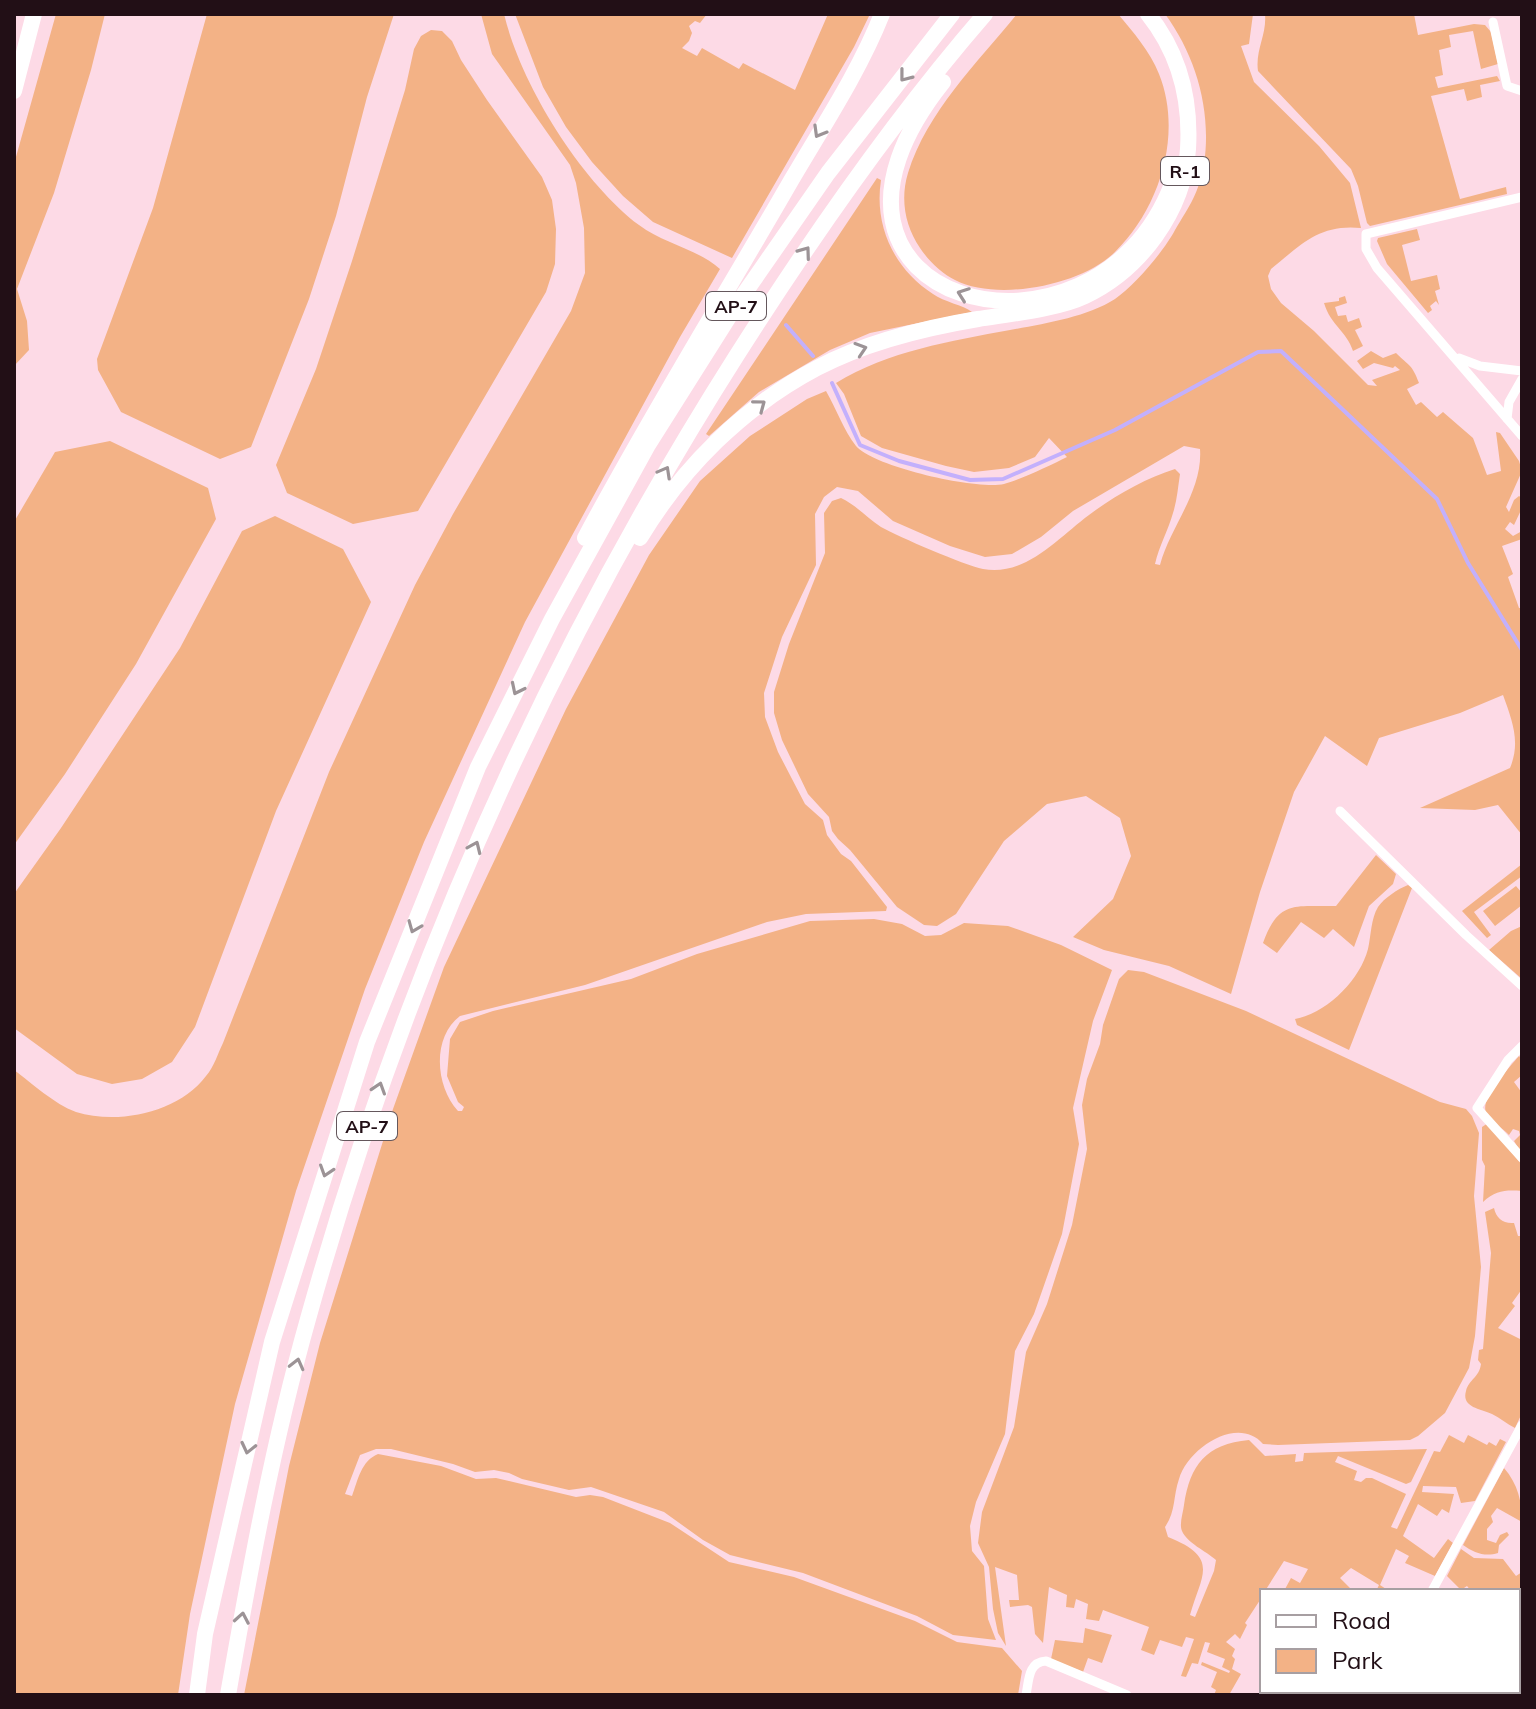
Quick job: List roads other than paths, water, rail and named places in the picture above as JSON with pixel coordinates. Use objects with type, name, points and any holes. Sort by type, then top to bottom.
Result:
[{"type":"highway","points":[[14,91],[34,14]]},
{"type":"highway","points":[[552,619],[555,594],[637,440],[696,346],[798,169],[873,36],[882,14]]},
{"type":"highway","name":"AP-7","points":[[197,1695],[205,1634],[272,1342],[367,1042],[478,767],[552,619],[648,445],[737,304],[828,173],[952,14]]},
{"type":"highway","name":"AP-7","points":[[228,1695],[259,1523],[307,1322],[388,1061],[437,933],[513,763],[600,588],[682,442],[784,281],[909,107],[985,14]]},
{"type":"highway","points":[[997,14],[932,95],[909,130],[892,177],[890,205],[902,246],[924,273],[958,293],[995,302],[1036,299],[1062,292],[1113,267],[1149,226],[1171,187],[1179,159],[1183,119],[1178,91],[1169,58],[1139,14]]},
{"type":"highway","name":"R-1","points":[[600,588],[617,576],[672,490],[695,463],[757,406],[791,383],[845,354],[891,339],[939,327],[1022,313],[1084,297],[1135,262],[1170,213],[1179,193],[1187,160],[1190,119],[1186,90],[1175,55],[1166,36],[1148,14]]},
{"type":"street","points":[[1493,22],[1507,86],[1522,91]]},
{"type":"street","points":[[1522,197],[1366,234],[1365,243],[1373,262],[1522,436]]},
{"type":"street","points":[[1456,357],[1480,366],[1522,371]]},
{"type":"street","points":[[1507,419],[1509,402],[1522,379]]},
{"type":"street","points":[[1340,811],[1522,986]]},
{"type":"street","points":[[1522,1046],[1508,1060],[1477,1108],[1522,1158]]},
{"type":"street","points":[[1433,1589],[1522,1425]]},
{"type":"street","points":[[1026,1695],[1032,1666],[1038,1661],[1046,1661],[1127,1695]]},
{"type":"waterway","points":[[786,325],[813,356]]},
{"type":"waterway","points":[[832,383],[860,445],[899,461],[970,480],[1003,479],[1115,430],[1258,352],[1281,351],[1437,499],[1468,563],[1522,650]]}]
